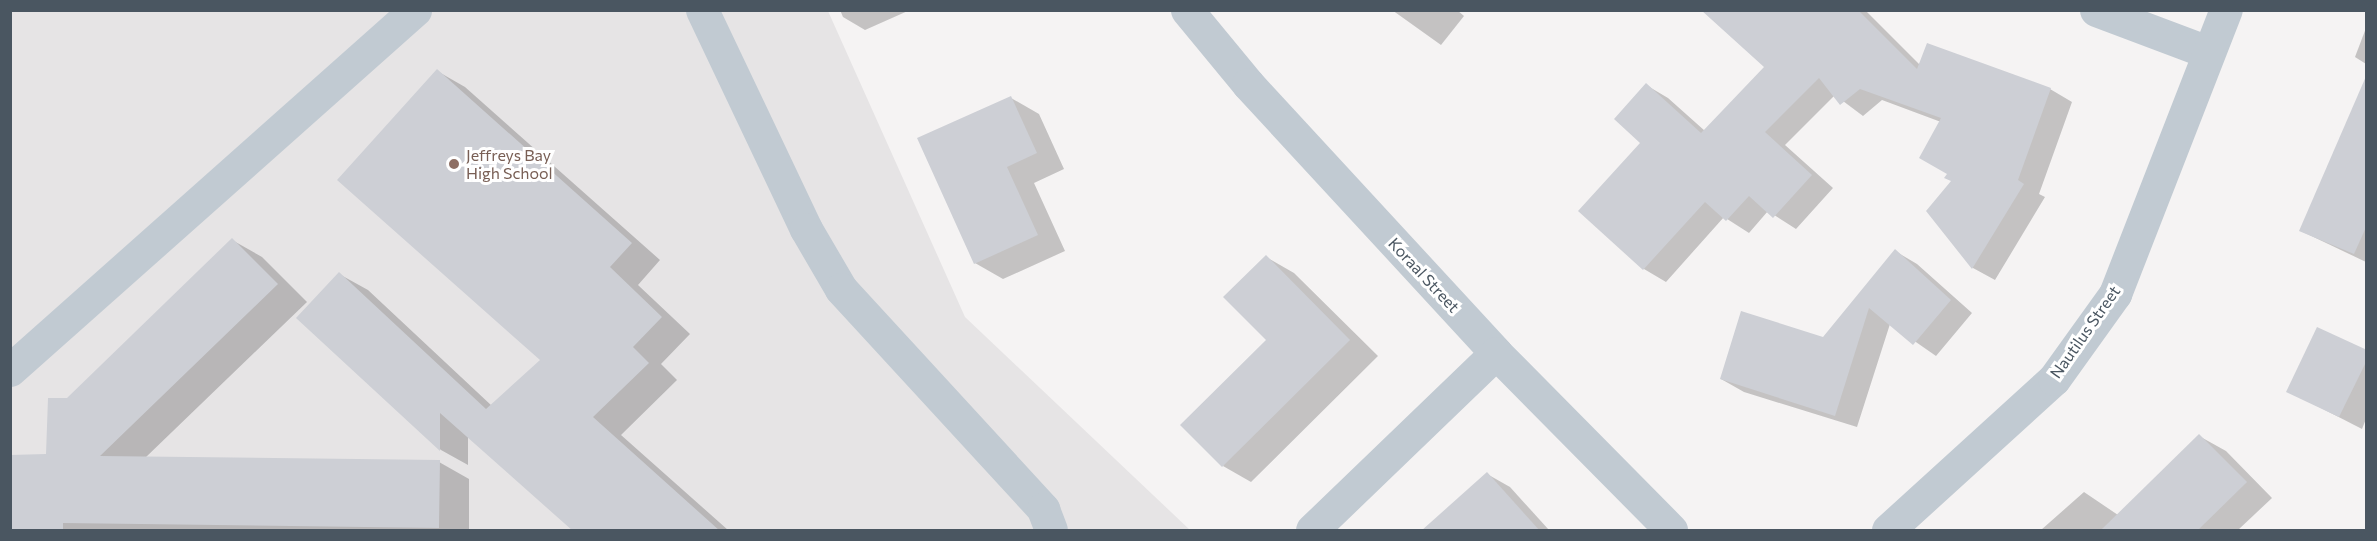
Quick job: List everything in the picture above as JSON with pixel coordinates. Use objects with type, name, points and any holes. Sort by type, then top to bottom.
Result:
[{"type":"street","points":[[10,370],[416,10]]},
{"type":"street","points":[[702,10],[806,229],[841,289],[1043,509],[1051,531]]},
{"type":"street","name":"Koraal Street","points":[[1187,10],[1248,84],[1496,353],[1671,531]]},
{"type":"street","points":[[2096,10],[2208,52]]},
{"type":"street","name":"Nautilus Street","points":[[1888,531],[2054,380],[2115,294],[2226,10]]},
{"type":"street","points":[[1312,531],[1496,353]]},
{"type":"shaded area","name":"Jeffreys Bay High School","points":[[10,11],[828,11],[965,317],[1190,530],[11,530]]},
{"type":"building","points":[[1701,10],[1858,10],[1917,69],[1927,43],[2051,88],[2018,180],[2024,184],[1972,269],[1926,211],[1951,181],[1944,178],[1947,174],[1919,158],[1941,118],[1860,89],[1840,105],[1819,78],[1765,132],[1812,175],[1773,218],[1749,196],[1726,221],[1705,202],[1643,270],[1578,211],[1640,143],[1614,119],[1646,83],[1701,133],[1764,67]]},
{"type":"building","points":[[437,69],[632,243],[610,267],[662,317],[633,347],[649,363],[593,417],[720,531],[573,531],[440,413],[440,451],[296,318],[339,272],[486,409],[540,360],[337,180]]},
{"type":"building","points":[[2367,74],[2367,225],[2354,254],[2299,231]]},
{"type":"building","points":[[1011,96],[1037,153],[1007,167],[1038,235],[974,264],[917,138]]},
{"type":"building","points":[[232,238],[278,284],[100,456],[440,460],[439,528],[63,523],[63,531],[10,531],[10,455],[46,454],[48,398],[67,398]]},
{"type":"building","points":[[1895,249],[1951,300],[1913,345],[1869,308],[1835,416],[1720,379],[1741,311],[1823,337]]},
{"type":"building","points":[[1266,255],[1350,340],[1222,467],[1180,425],[1266,340],[1223,297]]},
{"type":"building","points":[[2317,327],[2367,350],[2367,360],[2339,417],[2286,392]]},
{"type":"building","points":[[2199,434],[2247,482],[2197,531],[2100,531]]},
{"type":"building","points":[[1487,472],[1540,531],[1421,531]]},
{"type":"place","name":"Jeffreys Bay High School","points":[[454,164]]}]
